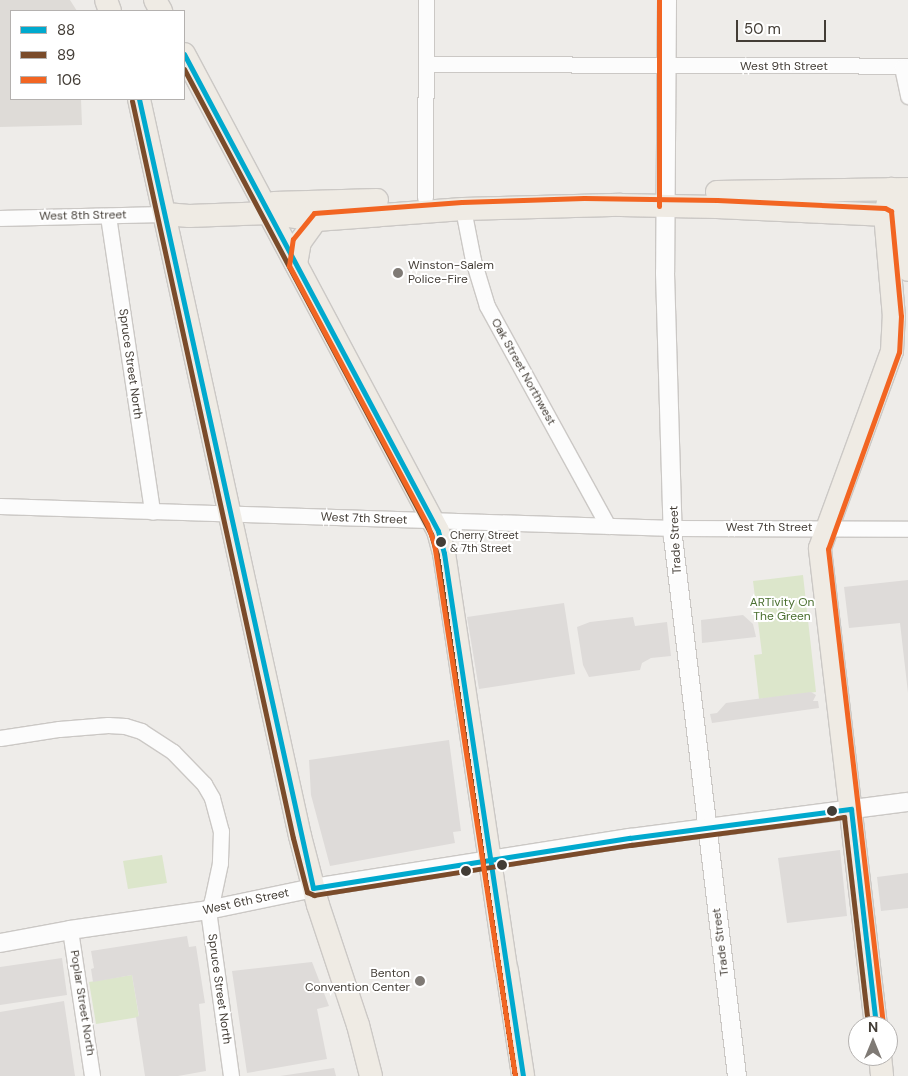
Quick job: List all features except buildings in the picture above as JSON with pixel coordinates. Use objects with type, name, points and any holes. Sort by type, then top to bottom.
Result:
[{"type":"main road","points":[[185,56],[434,521],[444,553],[489,861],[523,1076]]},
{"type":"main road","points":[[139,100],[166,214],[300,836],[313,888],[349,995],[371,1076]]},
{"type":"main road","points":[[666,199],[745,192],[900,189],[892,351],[821,541],[820,555],[875,1016]]},
{"type":"main road","name":"West 8th Street","points":[[166,214],[425,197],[576,191],[666,199]]},
{"type":"main road","points":[[666,199],[899,215]]},
{"type":"main road","name":"West 8th Street","points":[[267,208],[316,220],[463,209],[584,205],[666,199]]},
{"type":"main road","points":[[899,215],[908,270]]},
{"type":"main road","points":[[296,264],[303,236],[316,220]]},
{"type":"main road","points":[[885,373],[898,366],[908,365]]},
{"type":"street","points":[[425,197],[426,0]]},
{"type":"street","name":"Trade Street","points":[[667,0],[665,310],[674,528],[737,1076]]},
{"type":"street","name":"West 9th Street","points":[[426,64],[643,63],[666,66],[905,67]]},
{"type":"street","points":[[905,67],[908,96]]},
{"type":"street","name":"Oak Street Northwest","points":[[463,209],[473,260],[487,306],[608,526]]},
{"type":"street","name":"West 8th Street","points":[[0,218],[166,214]]},
{"type":"street","name":"Spruce Street North","points":[[108,216],[152,512]]},
{"type":"street","name":"West 7th Street","points":[[0,506],[674,528],[826,527],[908,529]]},
{"type":"street","name":"Spruce Street North","points":[[0,738],[59,729],[108,725],[124,726],[155,739],[187,764],[204,784],[212,798],[221,830],[220,863],[212,901],[208,910],[231,1076]]},
{"type":"street","name":"West 6th Street","points":[[0,943],[70,930],[208,910],[313,888],[708,827],[908,802]]},
{"type":"street","name":"Poplar Street North","points":[[70,930],[92,1076]]},
{"type":"shaded area","points":[[0,0],[70,0],[76,10],[10,10],[10,100],[81,100],[82,125],[0,127]]},
{"type":"shaded area","points":[[908,580],[908,693],[900,623],[849,628],[844,587]]},
{"type":"shaded area","points":[[564,603],[575,674],[479,689],[467,617]]},
{"type":"shaded area","points":[[743,615],[753,624],[756,637],[702,643],[701,620]]},
{"type":"shaded area","points":[[633,617],[635,626],[667,622],[671,656],[651,658],[642,663],[640,670],[589,677],[583,665],[577,627],[590,622]]},
{"type":"shaded area","points":[[811,692],[816,695],[813,701],[818,701],[819,708],[712,723],[710,714],[717,713],[726,703]]},
{"type":"shaded area","points":[[449,740],[461,831],[453,832],[455,843],[330,866],[311,795],[309,760]]},
{"type":"shaded area","points":[[840,850],[847,916],[787,923],[778,858]]},
{"type":"shaded area","points":[[908,873],[908,908],[881,911],[877,877]]},
{"type":"shaded area","points":[[187,936],[189,947],[196,946],[205,1003],[199,1004],[206,1071],[178,1076],[145,1076],[136,1017],[139,1016],[132,975],[93,982],[91,969],[94,968],[91,951]]},
{"type":"shaded area","points":[[62,958],[67,995],[0,1005],[0,967]]},
{"type":"shaded area","points":[[312,962],[329,1006],[317,1009],[327,1059],[247,1073],[232,971]]},
{"type":"shaded area","points":[[64,1001],[75,1076],[0,1076],[0,1012]]},
{"type":"shaded area","points":[[334,1068],[336,1076],[280,1076]]},
{"type":"green space","name":"ARTivity On The Green","points":[[803,575],[816,692],[759,699],[754,655],[762,654],[753,581]]},
{"type":"green space","points":[[162,855],[167,883],[128,889],[123,861]]},
{"type":"green space","points":[[132,975],[139,1017],[96,1024],[89,982]]},
{"type":"transit line","name":"106","points":[[659,0],[659,206]]},
{"type":"transit line","name":"88","points":[[185,56],[438,531],[444,553],[523,1076]]},
{"type":"transit line","name":"89","points":[[185,71],[431,534],[437,555],[515,1076]]},
{"type":"transit line","name":"88","points":[[139,100],[313,888],[630,838],[851,809],[875,1016]]},
{"type":"transit line","name":"89","points":[[132,101],[293,838],[307,892],[314,895],[631,845],[844,817],[867,1016]]},
{"type":"transit line","name":"106","points":[[515,1076],[434,543],[427,524],[289,266],[293,239],[314,213],[462,202],[584,198],[717,200],[885,208],[891,211],[901,316],[899,352],[828,549],[882,1016]]},
{"type":"place","name":"Winston-Salem Police-Fire","points":[[398,273]]},
{"type":"place","name":"Cherry Street & 7th Street","points":[[441,542]]},
{"type":"place","name":"Benton Convention Center","points":[[420,981]]}]
